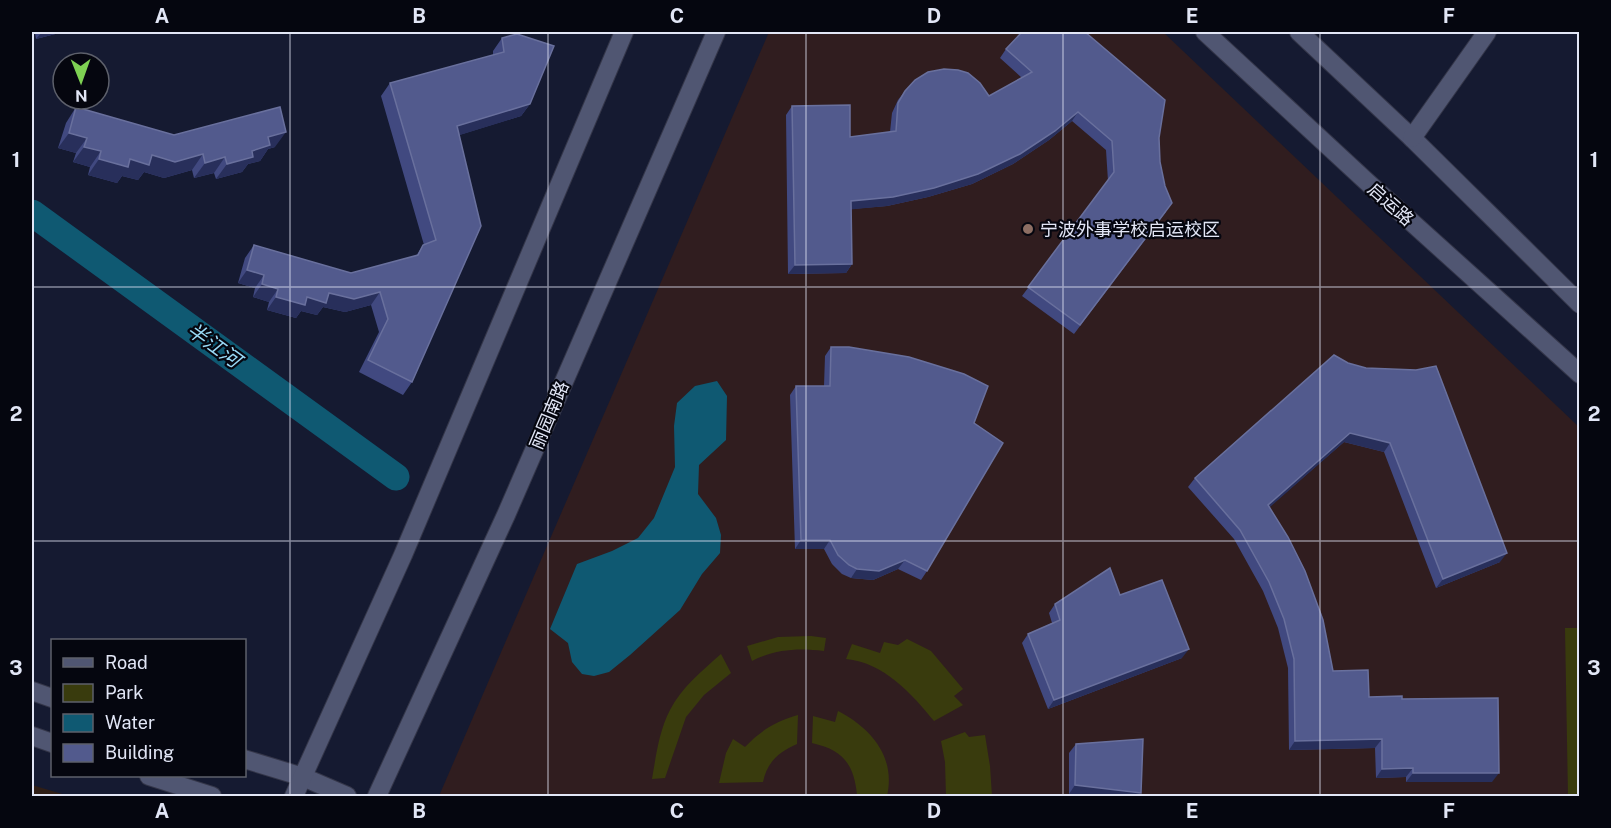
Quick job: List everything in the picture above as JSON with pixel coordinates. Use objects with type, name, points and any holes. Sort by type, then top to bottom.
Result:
[{"type":"main road","points":[[294,796],[403,555],[624,32]]},
{"type":"main road","name":"丽园南路","points":[[377,796],[506,515],[716,32]]},
{"type":"main road","name":"启运路","points":[[1204,32],[1580,375]]},
{"type":"main road","points":[[1299,32],[1412,138],[1580,304]]},
{"type":"main road","points":[[1412,138],[1487,32]]},
{"type":"main road","points":[[32,691],[51,698]]},
{"type":"main road","points":[[32,736],[51,743]]},
{"type":"main road","points":[[246,760],[303,777],[347,796]]},
{"type":"main road","points":[[152,777],[212,796]]},
{"type":"shaded area","name":"宁波外事学校启运校区","points":[[769,32],[1163,32],[1579,427],[1579,796],[439,796]]},
{"type":"shaded area","points":[[32,785],[69,796],[32,796]]},
{"type":"green space","points":[[1565,628],[1579,628],[1579,796],[1568,796]]},
{"type":"green space","points":[[778,637],[826,638],[824,651],[787,650],[752,661],[747,646]]},
{"type":"green space","points":[[907,639],[931,651],[963,689],[954,696],[963,705],[934,721],[896,681],[872,666],[846,659],[852,644],[880,653],[884,642],[898,645]]},
{"type":"green space","points":[[721,654],[731,673],[704,695],[686,717],[665,778],[652,779],[661,735],[670,710],[686,687]]},
{"type":"green space","points":[[838,711],[861,726],[878,745],[888,769],[887,796],[857,795],[853,775],[845,760],[832,750],[812,743],[813,716],[835,722]]},
{"type":"green space","points":[[798,715],[797,744],[775,758],[767,769],[763,782],[719,783],[726,753],[733,739],[745,747],[769,727]]},
{"type":"green space","points":[[965,732],[969,737],[985,735],[992,796],[946,796],[945,762],[941,741]]},
{"type":"water","points":[[717,381],[727,396],[726,440],[699,465],[698,494],[716,518],[721,535],[720,553],[702,574],[680,610],[630,655],[609,672],[594,676],[582,674],[572,662],[568,643],[550,629],[577,564],[638,538],[654,518],[675,467],[674,426],[677,403],[695,386]]},
{"type":"building","points":[[1022,32],[1085,32],[1165,100],[1159,138],[1160,162],[1165,186],[1172,203],[1080,325],[1028,287],[1114,172],[1112,141],[1078,112],[1055,131],[1020,154],[978,174],[934,188],[893,197],[851,201],[852,264],[795,265],[792,106],[850,105],[850,137],[896,131],[898,103],[915,80],[928,72],[944,69],[968,73],[980,83],[989,96],[1032,72],[1006,49]]},
{"type":"building","points":[[517,34],[554,46],[530,104],[457,126],[481,226],[412,382],[368,360],[388,319],[380,292],[354,299],[329,293],[326,303],[307,297],[305,305],[276,297],[278,289],[262,284],[264,275],[247,270],[254,245],[351,273],[418,255],[423,245],[436,240],[390,83],[504,52],[502,38]]},
{"type":"building","points":[[280,107],[286,132],[268,137],[270,145],[252,151],[253,157],[227,164],[225,157],[205,163],[203,154],[175,162],[152,155],[149,165],[130,159],[128,167],[99,159],[101,151],[84,147],[87,138],[69,133],[75,111],[90,111],[174,135]]},
{"type":"building","points":[[831,347],[849,347],[909,357],[964,374],[988,386],[974,423],[1003,443],[927,571],[905,560],[879,571],[857,569],[838,555],[830,540],[801,540],[796,386],[830,386]]},
{"type":"building","points":[[1334,355],[1348,363],[1366,368],[1416,370],[1436,366],[1507,553],[1443,579],[1390,443],[1350,433],[1268,505],[1305,571],[1323,620],[1333,671],[1368,670],[1369,697],[1498,698],[1499,773],[1413,773],[1413,768],[1382,769],[1382,739],[1295,741],[1294,659],[1284,619],[1269,582],[1240,530],[1195,478]]},
{"type":"building","points":[[1110,568],[1120,595],[1162,580],[1189,649],[1054,700],[1028,634],[1060,620],[1055,604]]},
{"type":"building","points":[[1143,739],[1141,793],[1075,785],[1076,744]]},
{"type":"waterway","name":"半江河","points":[[32,213],[396,477]]},
{"type":"place","name":"宁波外事学校启运校区","points":[[1028,229]]}]
